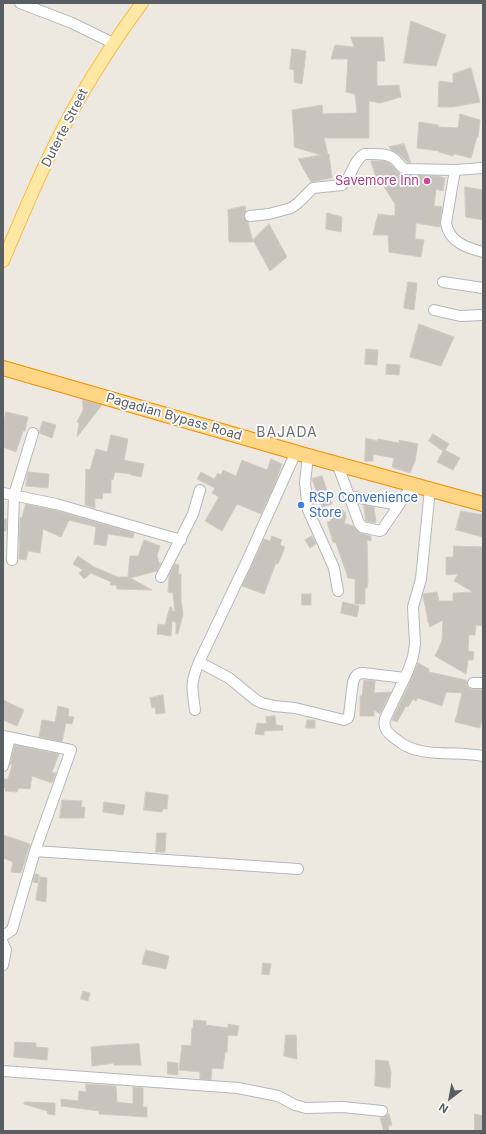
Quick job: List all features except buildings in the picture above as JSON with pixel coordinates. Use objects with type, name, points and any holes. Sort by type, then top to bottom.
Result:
[{"type":"highway","name":"Pagadian Bypass Road","points":[[3,368],[337,464],[483,504]]},
{"type":"main road","name":"Duterte Street","points":[[3,261],[54,145],[78,99],[113,43],[142,3]]},
{"type":"street","points":[[20,3],[72,22],[113,43]]},
{"type":"street","points":[[250,216],[269,214],[291,208],[298,204],[313,188],[342,185],[364,154],[390,156],[405,169],[455,170],[483,168]]},
{"type":"street","points":[[455,170],[446,223],[447,228],[461,245],[483,252]]},
{"type":"street","points":[[443,282],[483,288]]},
{"type":"street","points":[[434,310],[460,316],[483,316]]},
{"type":"street","points":[[12,560],[14,495],[33,433]]},
{"type":"street","points":[[302,454],[308,510],[332,563],[338,591]]},
{"type":"street","points":[[195,710],[192,684],[199,662],[247,561],[302,454]]},
{"type":"street","points":[[337,464],[360,526],[380,531],[413,484]]},
{"type":"street","points":[[430,489],[421,579],[413,607],[415,644],[413,657],[405,678],[385,719],[384,725],[389,734],[405,746],[413,749],[427,752],[483,756]]},
{"type":"street","points":[[161,577],[193,514],[200,490]]},
{"type":"street","points":[[3,493],[56,504],[181,540]]},
{"type":"street","points":[[349,496],[399,505]]},
{"type":"street","points":[[199,662],[229,678],[262,704],[296,708],[342,720],[346,720],[348,718],[354,677],[358,674],[363,673],[405,678]]},
{"type":"street","points":[[3,766],[6,737],[71,750],[35,851],[12,930],[3,936]]},
{"type":"street","points":[[35,851],[298,869]]},
{"type":"street","points":[[3,943],[6,950],[3,965]]},
{"type":"street","points":[[3,1071],[238,1088],[278,1096],[295,1105],[306,1108],[343,1107],[382,1110]]},
{"type":"place","name":"Savemore Inn","points":[[427,181]]},
{"type":"place","name":"RSP Convenience Store","points":[[301,505]]},
{"type":"district","name":"BAJADA","points":[[287,433]]}]
